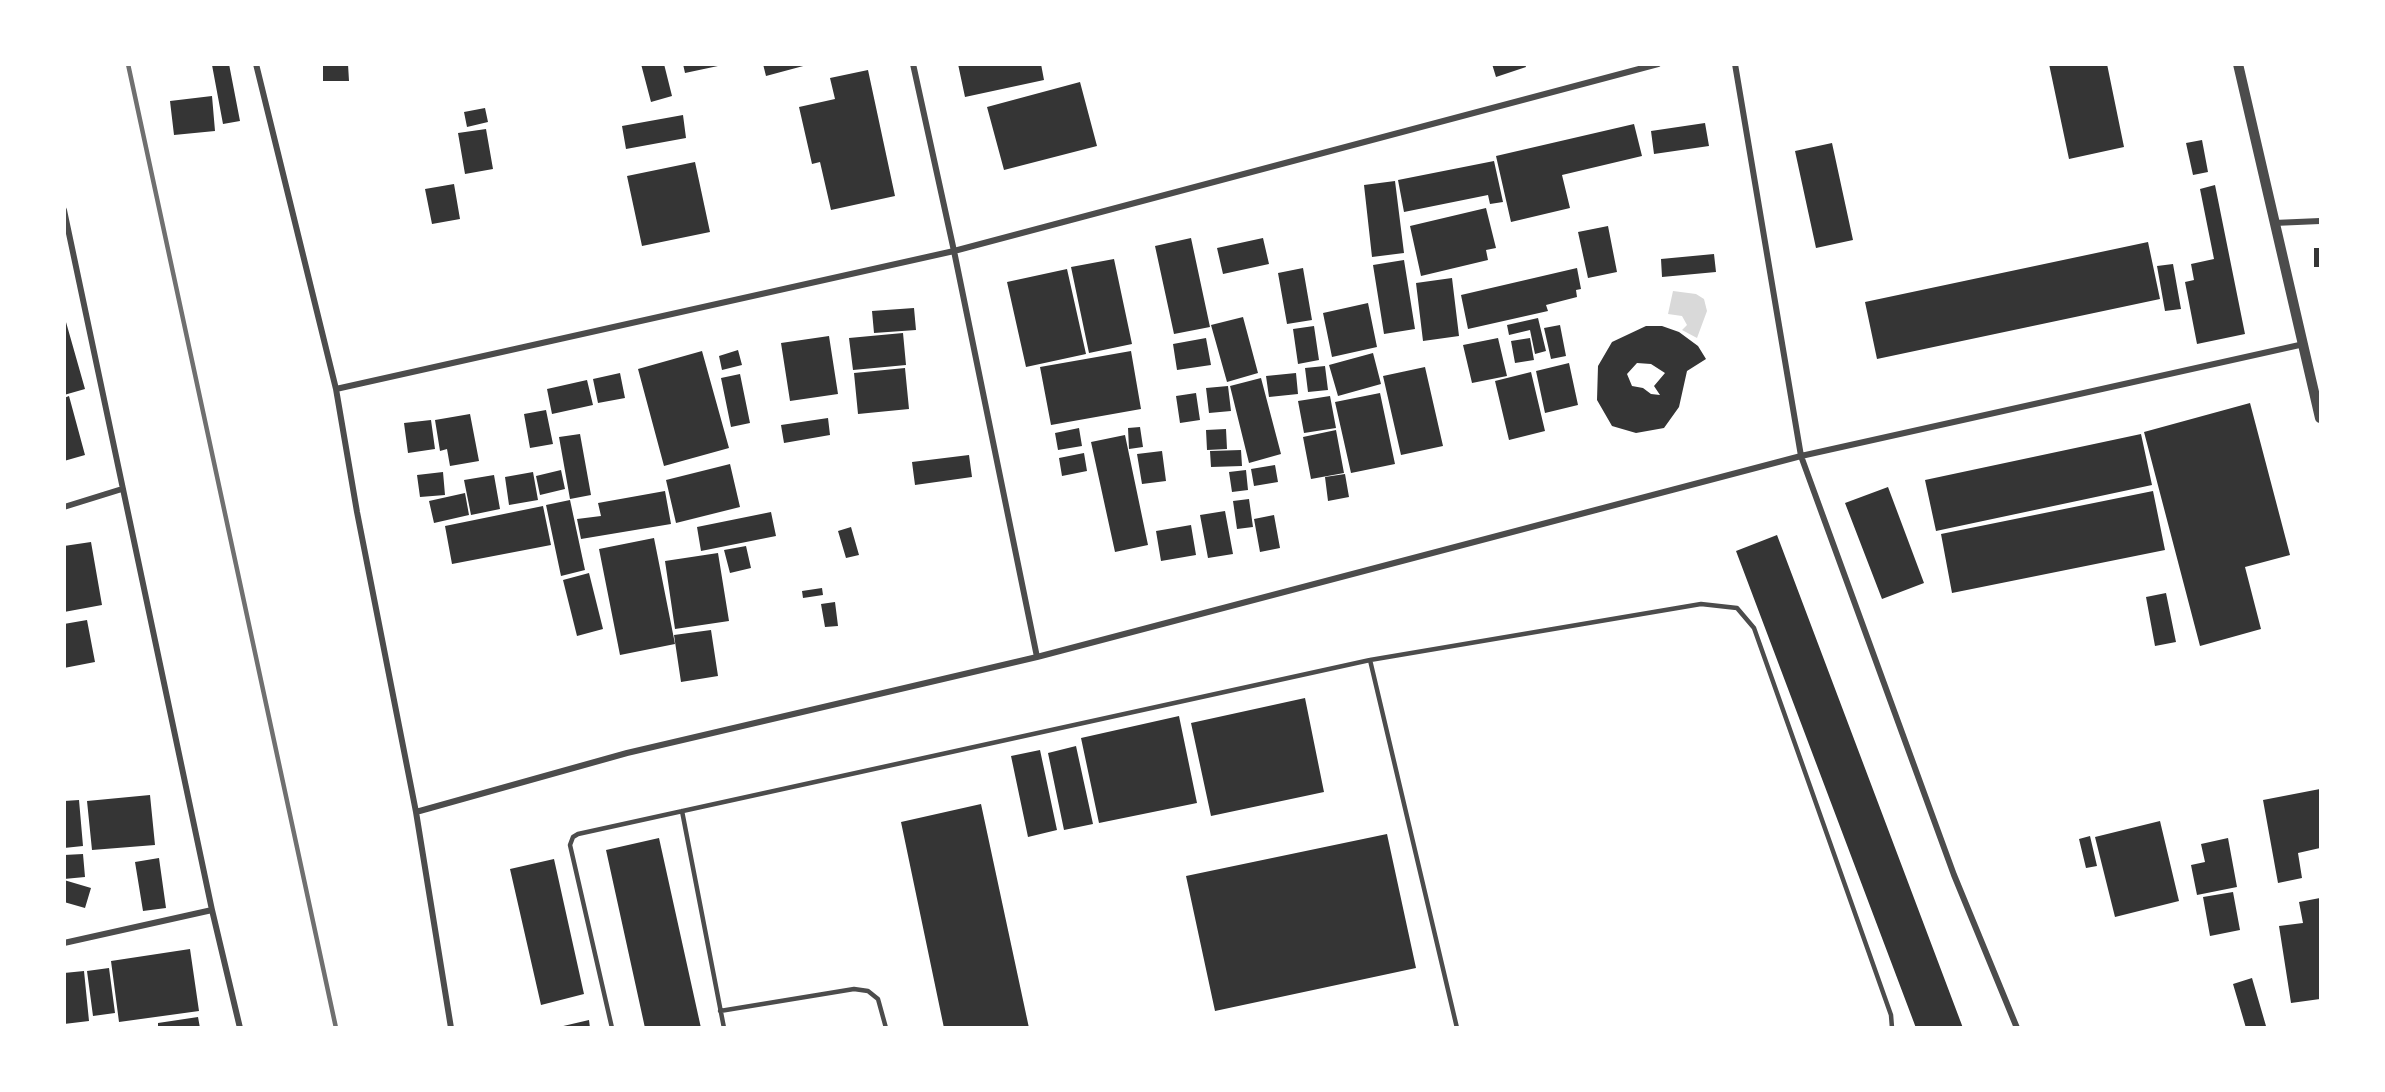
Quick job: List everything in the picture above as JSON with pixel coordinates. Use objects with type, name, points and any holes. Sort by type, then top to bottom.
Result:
[{"type":"street","points":[[256,64],[336,388],[357,512],[416,812],[451,1028]]},
{"type":"street","points":[[913,64],[954,251],[1037,657]]},
{"type":"street","points":[[336,388],[954,251],[1658,64]]},
{"type":"street","points":[[1735,64],[1802,456],[1954,875],[2018,1028]]},
{"type":"street","points":[[2238,64],[2320,418]]},
{"type":"street","points":[[64,210],[212,910],[240,1028]]},
{"type":"street","points":[[2274,223],[2320,221]]},
{"type":"street","points":[[416,812],[627,753],[1037,657],[1802,456],[2304,344]]},
{"type":"street","points":[[64,507],[122,489]]},
{"type":"street","points":[[64,943],[212,910]]},
{"type":"lane","points":[[612,1028],[570,845],[571,840],[578,834],[1370,660],[1701,604],[1737,608],[1754,628],[1891,1015],[1892,1028]]},
{"type":"lane","points":[[1370,660],[1457,1028]]},
{"type":"lane","points":[[682,811],[724,1028]]},
{"type":"lane","points":[[720,1011],[854,989],[868,991],[878,999],[886,1028]]},
{"type":"shaded area","points":[[1673,291],[1696,294],[1704,299],[1707,311],[1697,338],[1682,330],[1687,325],[1682,316],[1668,314]]},
{"type":"building","points":[[229,64],[240,121],[223,124],[212,65]]},
{"type":"building","points":[[323,64],[348,64],[349,81],[323,81]]},
{"type":"building","points":[[641,64],[664,64],[672,96],[651,102]]},
{"type":"building","points":[[683,64],[718,64],[718,66],[685,73]]},
{"type":"building","points":[[763,64],[807,64],[807,65],[766,76]]},
{"type":"building","points":[[958,64],[1041,64],[1044,80],[965,97]]},
{"type":"building","points":[[1492,64],[1525,64],[1526,67],[1496,77]]},
{"type":"building","points":[[2049,64],[2107,64],[2124,147],[2069,159]]},
{"type":"building","points":[[868,70],[895,196],[831,210],[820,162],[812,164],[799,107],[835,99],[830,78]]},
{"type":"building","points":[[1080,82],[1097,146],[1004,170],[987,107]]},
{"type":"building","points":[[212,96],[215,131],[174,135],[170,101]]},
{"type":"building","points":[[485,108],[488,122],[467,127],[464,112]]},
{"type":"building","points":[[683,115],[686,138],[626,149],[622,126]]},
{"type":"building","points":[[1705,123],[1709,146],[1654,154],[1651,131]]},
{"type":"building","points":[[1634,124],[1642,156],[1562,175],[1570,208],[1511,222],[1496,156]]},
{"type":"building","points":[[486,129],[493,169],[465,174],[458,133]]},
{"type":"building","points":[[2202,140],[2208,172],[2193,175],[2186,143]]},
{"type":"building","points":[[1832,143],[1853,240],[1816,248],[1795,151]]},
{"type":"building","points":[[1494,161],[1503,202],[1490,204],[1488,195],[1404,212],[1398,180]]},
{"type":"building","points":[[695,162],[710,232],[642,246],[627,176]]},
{"type":"building","points":[[1395,181],[1404,253],[1372,257],[1364,185]]},
{"type":"building","points":[[454,184],[460,219],[432,224],[425,189]]},
{"type":"building","points":[[2215,185],[2245,334],[2197,344],[2185,282],[2194,280],[2191,264],[2214,259],[2200,189]]},
{"type":"building","points":[[1486,208],[1496,248],[1486,250],[1488,260],[1421,276],[1410,226]]},
{"type":"building","points":[[1608,226],[1617,272],[1588,278],[1578,232]]},
{"type":"building","points":[[1191,238],[1210,327],[1174,334],[1155,246]]},
{"type":"building","points":[[1263,238],[1269,264],[1223,274],[1217,248]]},
{"type":"building","points":[[2148,242],[2160,299],[1877,359],[1865,302]]},
{"type":"building","points":[[2314,248],[2320,248],[2320,267],[2314,267]]},
{"type":"building","points":[[1714,254],[1716,272],[1662,277],[1661,259]]},
{"type":"building","points":[[1114,259],[1132,344],[1089,353],[1071,267]]},
{"type":"building","points":[[1404,260],[1415,329],[1384,334],[1373,265]]},
{"type":"building","points":[[2173,264],[2181,309],[2165,311],[2157,266]]},
{"type":"building","points":[[1303,268],[1312,320],[1287,324],[1278,273]]},
{"type":"building","points":[[1577,268],[1581,289],[1576,290],[1577,297],[1546,305],[1548,311],[1468,329],[1461,295]]},
{"type":"building","points":[[1067,269],[1086,354],[1026,367],[1007,282]]},
{"type":"building","points":[[1452,278],[1459,336],[1423,341],[1416,283]]},
{"type":"building","points":[[1368,303],[1377,347],[1332,357],[1323,313]]},
{"type":"building","points":[[914,308],[916,330],[874,333],[872,311]]},
{"type":"building","points":[[64,315],[85,389],[64,395]]},
{"type":"building","points":[[1243,317],[1258,373],[1227,382],[1211,325]]},
{"type":"building","points":[[1538,318],[1546,351],[1535,354],[1530,330],[1509,335],[1507,325]]},
{"type":"building","points":[[1560,325],[1566,356],[1551,359],[1544,328]]},
{"type":"building","points":[[1314,326],[1319,360],[1298,364],[1293,329]]},
{"type":"building","points":[[1646,326],[1662,326],[1679,332],[1698,346],[1706,359],[1687,371],[1679,407],[1664,428],[1636,433],[1612,426],[1597,400],[1598,366],[1612,342]],"holes":[[[1637,363],[1651,364],[1665,373],[1654,386],[1660,395],[1651,394],[1643,388],[1632,386],[1627,374]]]},
{"type":"building","points":[[903,333],[906,365],[853,370],[849,338]]},
{"type":"building","points":[[829,336],[838,394],[790,401],[781,343]]},
{"type":"building","points":[[1206,338],[1211,365],[1177,370],[1173,344]]},
{"type":"building","points":[[1498,338],[1507,376],[1472,383],[1463,345]]},
{"type":"building","points":[[1530,338],[1534,360],[1515,363],[1511,341]]},
{"type":"building","points":[[738,350],[742,365],[722,370],[719,356]]},
{"type":"building","points":[[702,351],[729,448],[664,466],[638,369]]},
{"type":"building","points":[[1131,351],[1141,409],[1051,425],[1040,367]]},
{"type":"building","points":[[1373,353],[1381,384],[1338,396],[1329,365]]},
{"type":"building","points":[[1569,363],[1578,405],[1545,413],[1536,371]]},
{"type":"building","points":[[1325,366],[1328,390],[1308,392],[1305,368]]},
{"type":"building","points":[[1425,367],[1443,446],[1401,455],[1383,376]]},
{"type":"building","points":[[905,368],[909,409],[858,414],[854,373]]},
{"type":"building","points":[[1531,372],[1545,431],[1509,440],[1495,381]]},
{"type":"building","points":[[620,373],[625,398],[598,403],[593,379]]},
{"type":"building","points":[[1296,373],[1298,394],[1269,397],[1266,376]]},
{"type":"building","points":[[740,374],[750,423],[731,427],[721,378]]},
{"type":"building","points":[[1261,378],[1281,454],[1249,463],[1230,386]]},
{"type":"building","points":[[587,380],[593,405],[552,414],[547,389]]},
{"type":"building","points":[[1228,386],[1231,411],[1209,413],[1206,388]]},
{"type":"building","points":[[1196,393],[1200,420],[1180,423],[1176,396]]},
{"type":"building","points":[[1380,393],[1395,464],[1351,473],[1335,402]]},
{"type":"building","points":[[69,396],[85,455],[64,461],[64,398]]},
{"type":"building","points":[[1330,396],[1336,428],[1304,433],[1298,401]]},
{"type":"building","points":[[2250,403],[2290,555],[2245,567],[2261,629],[2200,646],[2144,432]]},
{"type":"building","points":[[546,410],[553,444],[530,448],[524,414]]},
{"type":"building","points":[[470,414],[479,461],[450,466],[447,449],[440,451],[435,420]]},
{"type":"building","points":[[828,418],[830,435],[784,443],[781,425]]},
{"type":"building","points":[[431,420],[435,449],[408,453],[404,423]]},
{"type":"building","points":[[1140,427],[1143,447],[1129,449],[1128,428]]},
{"type":"building","points":[[1079,428],[1082,446],[1058,450],[1055,433]]},
{"type":"building","points":[[1226,429],[1227,449],[1207,450],[1206,430]]},
{"type":"building","points":[[1336,430],[1344,473],[1311,479],[1303,437]]},
{"type":"building","points":[[580,434],[591,495],[570,499],[559,437]]},
{"type":"building","points":[[2141,434],[2152,485],[1936,531],[1925,480]]},
{"type":"building","points":[[1125,435],[1148,545],[1115,552],[1091,442]]},
{"type":"building","points":[[1241,450],[1242,466],[1211,467],[1210,451]]},
{"type":"building","points":[[1162,451],[1166,481],[1142,484],[1137,454]]},
{"type":"building","points":[[1084,453],[1087,471],[1062,476],[1059,458]]},
{"type":"building","points":[[969,455],[972,477],[915,485],[912,462]]},
{"type":"building","points":[[730,464],[740,507],[676,523],[666,480]]},
{"type":"building","points":[[1275,465],[1278,482],[1254,486],[1251,469]]},
{"type":"building","points":[[561,470],[565,489],[540,495],[536,476]]},
{"type":"building","points":[[1246,470],[1248,490],[1232,492],[1229,472]]},
{"type":"building","points":[[443,472],[445,495],[420,497],[417,475]]},
{"type":"building","points":[[533,472],[538,500],[509,505],[505,477]]},
{"type":"building","points":[[1345,474],[1349,497],[1328,501],[1325,477]]},
{"type":"building","points":[[494,475],[500,509],[471,515],[464,480]]},
{"type":"building","points":[[1888,487],[1924,583],[1882,599],[1845,503]]},
{"type":"building","points":[[665,491],[671,524],[581,539],[577,519],[601,516],[598,503]]},
{"type":"building","points":[[2153,491],[2165,550],[1952,593],[1941,534]]},
{"type":"building","points":[[465,493],[469,515],[434,523],[429,501]]},
{"type":"building","points":[[1249,499],[1253,527],[1237,529],[1233,501]]},
{"type":"building","points":[[570,500],[585,570],[561,576],[546,505]]},
{"type":"building","points":[[543,506],[551,545],[452,564],[445,526]]},
{"type":"building","points":[[1225,511],[1233,554],[1208,558],[1200,515]]},
{"type":"building","points":[[771,512],[776,536],[701,551],[697,527]]},
{"type":"building","points":[[1274,515],[1280,548],[1260,552],[1254,519]]},
{"type":"building","points":[[1191,525],[1196,555],[1161,561],[1156,531]]},
{"type":"building","points":[[851,527],[859,555],[846,558],[838,531]]},
{"type":"building","points":[[1777,535],[1963,1028],[1916,1028],[1736,551]]},
{"type":"building","points":[[654,538],[675,644],[620,655],[599,549]]},
{"type":"building","points":[[91,542],[102,605],[64,612],[64,546]]},
{"type":"building","points":[[746,546],[751,568],[730,573],[724,550]]},
{"type":"building","points":[[718,553],[729,621],[675,629],[665,561]]},
{"type":"building","points":[[589,573],[603,629],[577,636],[563,580]]},
{"type":"building","points":[[822,588],[823,595],[803,598],[802,591]]},
{"type":"building","points":[[2166,593],[2176,642],[2155,646],[2146,597]]},
{"type":"building","points":[[835,602],[838,626],[825,627],[821,604]]},
{"type":"building","points":[[87,620],[95,662],[64,668],[64,624]]},
{"type":"building","points":[[711,630],[718,676],[681,682],[674,635]]},
{"type":"building","points":[[1305,698],[1324,792],[1211,816],[1191,723]]},
{"type":"building","points":[[1179,716],[1197,803],[1099,823],[1081,738]]},
{"type":"building","points":[[1076,746],[1093,824],[1064,830],[1048,753]]},
{"type":"building","points":[[1040,750],[1057,830],[1028,837],[1011,756]]},
{"type":"building","points":[[2320,789],[2320,848],[2298,853],[2302,878],[2278,883],[2263,800]]},
{"type":"building","points":[[150,795],[155,845],[92,850],[87,801]]},
{"type":"building","points":[[79,800],[83,846],[64,848],[64,801]]},
{"type":"building","points":[[981,804],[1029,1028],[944,1028],[901,822]]},
{"type":"building","points":[[2160,821],[2179,901],[2115,917],[2095,837]]},
{"type":"building","points":[[1387,834],[1416,968],[1215,1011],[1186,876]]},
{"type":"building","points":[[2090,836],[2097,866],[2086,868],[2079,839]]},
{"type":"building","points":[[659,838],[701,1028],[645,1028],[606,850]]},
{"type":"building","points":[[2228,838],[2237,887],[2197,895],[2191,865],[2205,862],[2201,844]]},
{"type":"building","points":[[83,854],[85,877],[64,879],[64,855]]},
{"type":"building","points":[[159,858],[166,908],[143,911],[135,862]]},
{"type":"building","points":[[554,859],[584,994],[541,1005],[510,869]]},
{"type":"building","points":[[64,880],[91,888],[85,908],[64,902]]},
{"type":"building","points":[[2233,892],[2240,930],[2210,936],[2203,897]]},
{"type":"building","points":[[2320,898],[2320,999],[2291,1003],[2279,926],[2303,923],[2299,902]]},
{"type":"building","points":[[190,949],[199,1011],[119,1022],[111,961]]},
{"type":"building","points":[[109,968],[115,1013],[93,1016],[87,971]]},
{"type":"building","points":[[84,971],[89,1021],[64,1024],[64,973]]},
{"type":"building","points":[[2252,978],[2266,1026],[2260,1028],[2246,1028],[2233,984]]},
{"type":"building","points":[[198,1017],[200,1028],[158,1028],[158,1023]]},
{"type":"building","points":[[589,1020],[590,1028],[559,1028],[559,1027]]},
{"type":"railway","points":[[128,64],[336,1028]]}]
